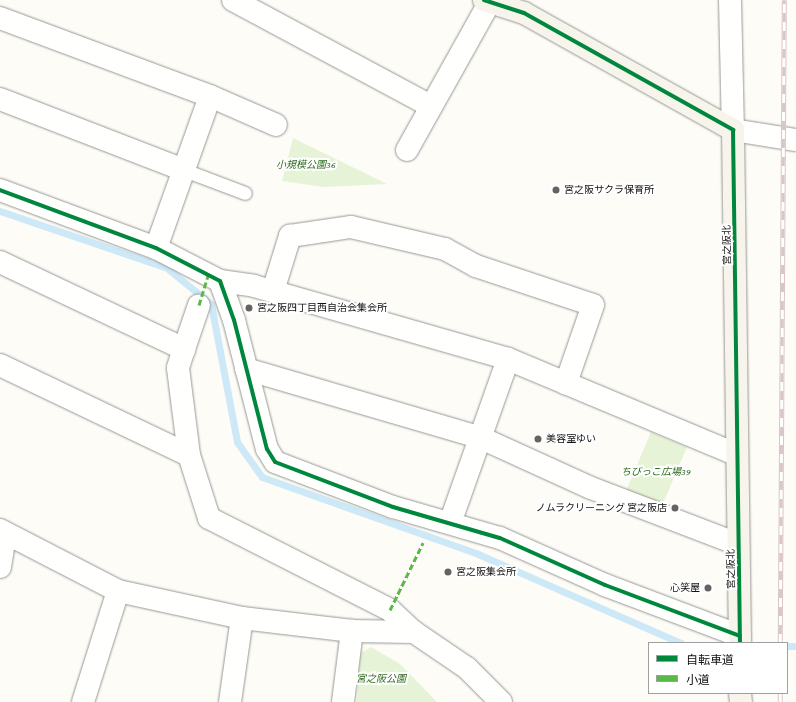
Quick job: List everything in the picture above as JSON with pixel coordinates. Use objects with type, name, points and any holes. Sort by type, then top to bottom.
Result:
[{"type":"street","points":[[233,0],[431,106]]},
{"type":"street","points":[[730,0],[733,130]]},
{"type":"street","points":[[407,150],[486,1],[525,6],[733,130],[796,140]]},
{"type":"street","points":[[0,18],[210,96],[276,125]]},
{"type":"street","points":[[156,248],[210,96]]},
{"type":"street","points":[[0,99],[184,170]]},
{"type":"street","name":"宮之阪北","points":[[733,130],[740,639]]},
{"type":"street","points":[[0,190],[156,248],[220,281],[273,291],[508,359],[737,455]]},
{"type":"street","points":[[273,291],[290,236],[351,227],[445,249],[476,266],[593,304],[566,383]]},
{"type":"street","points":[[0,262],[184,349]]},
{"type":"street","points":[[220,281],[246,368],[266,449],[275,462],[393,507],[500,538],[605,585],[740,639]]},
{"type":"street","points":[[199,305],[178,368],[189,455],[209,518],[390,610],[414,632],[467,668],[501,702]]},
{"type":"street","points":[[450,523],[479,437],[508,359]]},
{"type":"street","points":[[0,365],[189,455]]},
{"type":"street","points":[[246,368],[479,437],[591,488],[738,544]]},
{"type":"street","points":[[0,566],[3,532],[118,591],[242,618],[352,631],[414,632]]},
{"type":"street","points":[[83,702],[118,591]]},
{"type":"street","points":[[230,702],[242,618]]},
{"type":"street","points":[[343,702],[352,631]]},
{"type":"lane","points":[[184,170],[245,193]]},
{"type":"green space","name":"小規模公園36","points":[[293,138],[387,184],[324,187],[282,181]]},
{"type":"green space","name":"ちびっこ広場39","points":[[651,432],[687,447],[660,512],[624,496]]},
{"type":"green space","name":"宮之阪公園","points":[[371,647],[400,664],[437,702],[357,702],[360,653]]},
{"type":"waterway","points":[[0,211],[167,268],[211,304],[237,442],[262,477],[478,554],[679,642]]},
{"type":"waterway","points":[[788,646],[796,646]]},
{"type":"railway","points":[[780,642],[784,0]]},
{"type":"railway","points":[[780,694],[780,702]]},
{"type":"marked path","points":[[199,305],[208,275]]},
{"type":"marked path","points":[[390,610],[423,543]]},
{"type":"cycle path","points":[[484,0],[524,13],[733,130],[740,642]]},
{"type":"cycle path","points":[[0,190],[156,248],[220,281],[234,320],[267,449],[275,462],[393,507],[500,538],[605,585],[740,636]]},
{"type":"place","name":"宮之阪サクラ保育所","points":[[556,190]]},
{"type":"place","name":"宮之阪四丁目西自治会集会所","points":[[249,308]]},
{"type":"place","name":"美容室ゆい","points":[[538,439]]},
{"type":"place","name":"ノムラクリーニング 宮之阪店","points":[[675,508]]},
{"type":"place","name":"宮之阪集会所","points":[[448,572]]},
{"type":"place","name":"心笑屋","points":[[708,588]]}]
